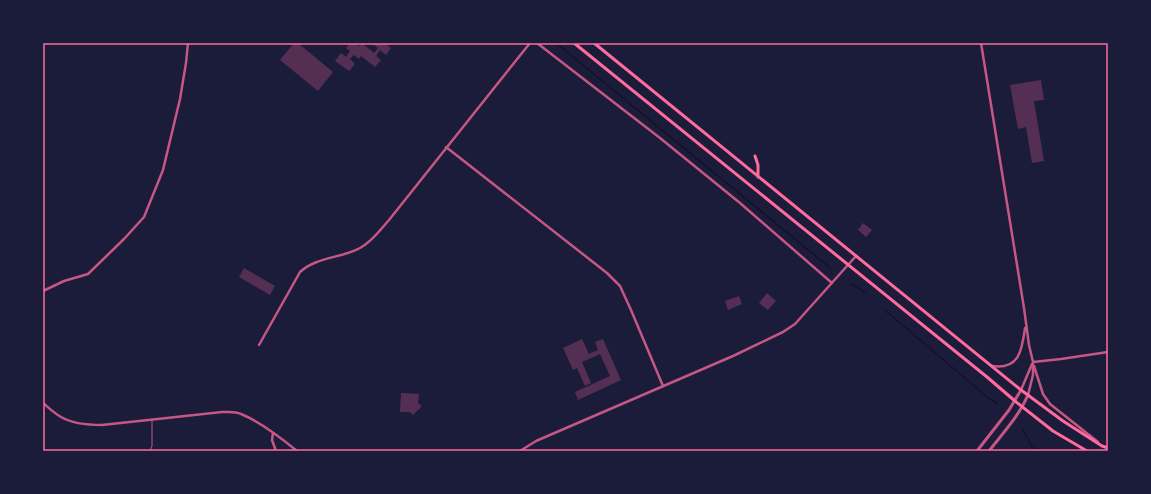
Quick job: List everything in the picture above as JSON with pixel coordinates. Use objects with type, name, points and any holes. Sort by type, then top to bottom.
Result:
[{"type":"main road","points":[[574,43],[1015,401],[1053,431],[1087,451]]},
{"type":"main road","points":[[594,43],[991,366],[1063,421],[1102,446],[1108,448]]},
{"type":"main road","points":[[755,156],[758,176]]},
{"type":"street","points":[[43,291],[64,281],[88,274],[144,217],[164,163],[180,99],[188,43]]},
{"type":"street","points":[[259,345],[300,272],[306,266],[354,251],[366,244],[389,220],[530,43]]},
{"type":"street","points":[[537,43],[660,138],[740,203],[832,283]]},
{"type":"street","points":[[981,43],[1029,345],[1033,362],[1043,394],[1050,404],[1102,446]]},
{"type":"street","points":[[446,147],[590,260],[620,286],[663,386]]},
{"type":"street","points":[[520,451],[536,441],[733,356],[783,332],[795,324],[856,256]]},
{"type":"street","points":[[991,366],[1006,366],[1013,362],[1018,356],[1022,348],[1026,324]]},
{"type":"street","points":[[1033,362],[1108,352]]},
{"type":"street","points":[[977,451],[1022,390],[1033,362]]},
{"type":"street","points":[[989,451],[1023,407],[1033,375],[1033,362]]},
{"type":"street","points":[[43,403],[62,418],[85,424],[102,425],[222,412],[240,413],[255,421],[297,451]]},
{"type":"street","points":[[273,433],[272,440],[276,451]]},
{"type":"lane","points":[[150,451],[152,446],[152,419]]},
{"type":"building","points":[[294,43],[298,43],[333,72],[318,91],[280,60]]},
{"type":"building","points":[[350,43],[355,43],[359,46],[362,43],[374,53],[378,48],[373,44],[374,43],[385,43],[391,48],[386,55],[380,50],[376,56],[381,60],[375,67],[361,56],[359,59],[354,55],[350,59],[355,64],[349,71],[335,61],[341,53],[346,57],[350,51],[346,48]]},
{"type":"building","points":[[1041,80],[1044,100],[1034,101],[1044,161],[1032,163],[1026,127],[1018,129],[1010,85]]},
{"type":"building","points":[[863,223],[872,230],[866,237],[858,230]]},
{"type":"building","points":[[244,268],[275,286],[270,295],[239,277]]},
{"type":"building","points":[[767,293],[776,301],[768,310],[759,303]]},
{"type":"building","points":[[739,296],[742,304],[728,310],[725,301]]},
{"type":"building","points":[[582,339],[589,354],[598,350],[595,342],[603,339],[621,380],[578,400],[575,392],[610,376],[600,354],[582,362],[591,383],[585,386],[577,368],[573,370],[563,348]]},
{"type":"building","points":[[401,393],[419,394],[418,403],[422,406],[413,415],[410,412],[400,412]]},
{"type":"waterway","points":[[556,43],[829,267]]},
{"type":"waterway","points":[[852,284],[865,293]]},
{"type":"waterway","points":[[886,311],[987,397],[997,403]]},
{"type":"waterway","points":[[1022,428],[1032,447],[1038,451]]}]
